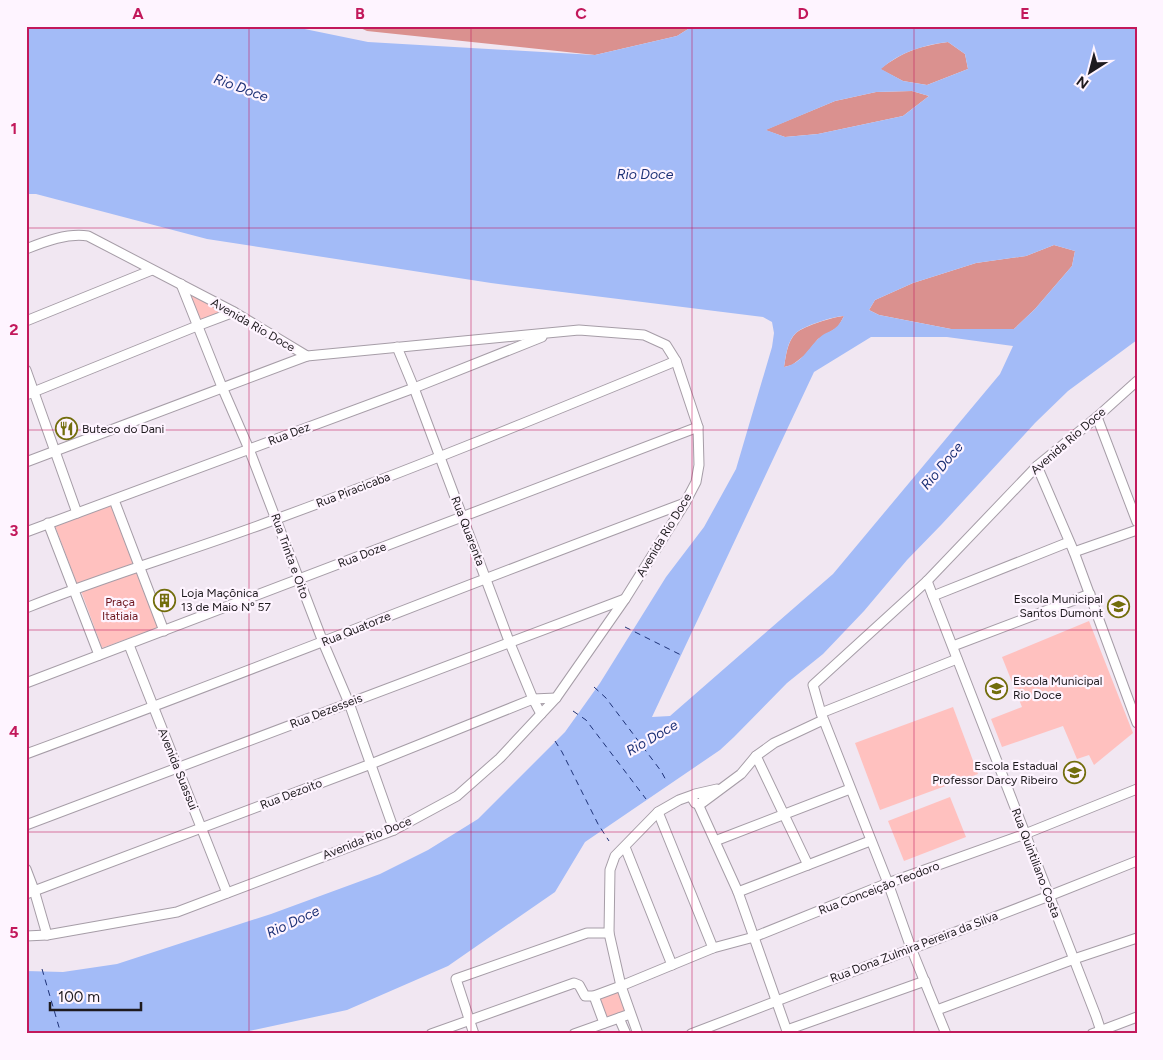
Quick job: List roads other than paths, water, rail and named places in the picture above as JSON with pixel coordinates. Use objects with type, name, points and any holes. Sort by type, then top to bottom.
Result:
[{"type":"street","name":"Avenida Rio Doce","points":[[26,248],[67,236],[88,236],[234,312],[307,356],[579,330],[644,335],[666,345],[676,361],[698,427],[696,482],[625,599],[556,698],[500,758],[457,796],[394,830],[177,912],[47,935],[26,936]]},
{"type":"street","points":[[26,321],[152,270]]},
{"type":"street","name":"Rua Trinta e Oito","points":[[181,284],[249,449],[323,642],[349,703],[394,830]]},
{"type":"street","points":[[30,393],[234,312]]},
{"type":"street","name":"Rua Dez","points":[[26,532],[414,388],[551,333]]},
{"type":"street","name":"Rua Quarenta","points":[[397,348],[414,388],[509,641],[541,714]]},
{"type":"street","points":[[26,462],[307,356]]},
{"type":"street","name":"Rua Piracicaba","points":[[26,608],[74,588],[277,519],[440,457],[676,361]]},
{"type":"street","points":[[26,370],[30,393],[56,450],[77,513]]},
{"type":"street","name":"Avenida Rio Doce","points":[[822,716],[814,686],[927,581],[1037,466],[1097,417],[1137,381]]},
{"type":"street","points":[[1097,417],[1137,522]]},
{"type":"street","name":"Rua Doze","points":[[26,683],[698,427]]},
{"type":"street","points":[[1037,466],[1074,552],[1135,713],[1137,723]]},
{"type":"street","points":[[114,500],[164,631]]},
{"type":"street","name":"Rua Quatorze","points":[[26,754],[154,708],[486,578],[685,503]]},
{"type":"street","points":[[48,523],[99,655]]},
{"type":"street","points":[[1074,552],[1137,530]]},
{"type":"street","points":[[933,596],[1069,542]]},
{"type":"street","name":"Rua Quintiliano Costa","points":[[927,581],[1074,959],[1098,1033]]},
{"type":"street","points":[[952,646],[1090,594]]},
{"type":"street","name":"Rua Dezesseis","points":[[26,824],[625,599]]},
{"type":"street","name":"Avenida Suassui","points":[[129,645],[227,893]]},
{"type":"street","points":[[700,804],[741,774],[756,756],[774,742],[822,716],[957,659]]},
{"type":"street","name":"Rua Dezoito","points":[[30,892],[371,764],[533,699],[556,698]]},
{"type":"street","points":[[822,716],[946,1034]]},
{"type":"street","points":[[756,756],[782,814],[808,865]]},
{"type":"street","points":[[638,1034],[621,986],[609,933],[610,870],[616,856],[658,812],[679,800],[722,788]]},
{"type":"street","points":[[715,841],[850,789]]},
{"type":"street","name":"Rua Conceição Teodoro","points":[[594,996],[713,948],[754,937],[888,884],[1025,834],[1137,789]]},
{"type":"street","points":[[697,794],[694,802],[700,804],[738,892],[788,1032],[925,981]]},
{"type":"street","points":[[658,812],[713,948]]},
{"type":"street","points":[[738,892],[870,842]]},
{"type":"street","points":[[625,847],[672,965]]},
{"type":"street","name":"Rua Dona Zulmira Pereira da Silva","points":[[691,1034],[775,1000],[1050,896],[1137,860]]},
{"type":"street","points":[[26,869],[30,892],[47,935]]},
{"type":"street","points":[[474,1034],[456,979],[587,933],[609,933]]},
{"type":"street","points":[[937,1010],[1074,959],[1137,938]]},
{"type":"street","points":[[431,1034],[574,983],[579,985],[585,996],[594,996],[604,1023]]},
{"type":"street","points":[[574,1034],[630,1014]]},
{"type":"street","points":[[1098,1033],[1137,1017]]},
{"type":"street","points":[[619,1018],[626,1034]]},
{"type":"water","name":"Rio Doce","points":[[26,26],[290,26],[368,42],[595,55],[677,36],[693,26],[1137,26],[1137,340],[1068,391],[1035,423],[907,560],[864,611],[823,654],[787,683],[720,750],[585,842],[555,892],[448,966],[347,1010],[235,1034],[26,1034],[26,971],[63,972],[117,964],[271,914],[380,874],[428,850],[478,819],[565,732],[600,683],[666,577],[704,527],[736,469],[772,347],[774,333],[772,322],[763,317],[491,283],[207,239],[36,194],[26,194]],"holes":[[[948,42],[965,54],[968,69],[927,85],[903,81],[881,69],[904,54],[921,47]],[[912,91],[929,96],[903,116],[818,134],[785,137],[766,130],[835,101],[876,92]],[[1054,245],[1075,251],[1072,266],[1035,309],[1014,329],[951,329],[879,315],[869,310],[875,300],[913,283],[976,263],[1026,256]],[[844,316],[838,326],[818,339],[800,360],[784,367],[786,354],[793,336],[800,330]],[[871,337],[947,337],[1013,346],[1000,374],[833,574],[670,716],[652,717],[814,372]]]},
{"type":"place","name":"Buteco do Dani","points":[[66,429]]},
{"type":"place","name":"Loja Maçônica 13 de Maio Nº 57","points":[[165,600]]},
{"type":"place","name":"Escola Municipal Santos Dumont","points":[[1119,606]]},
{"type":"place","name":"Escola Municipal Rio Doce","points":[[997,688]]},
{"type":"place","name":"Escola Estadual Professor Darcy Ribeiro","points":[[1074,773]]},
{"type":"park label","name":"Praça Itatiaia","points":[[120,609]]}]
